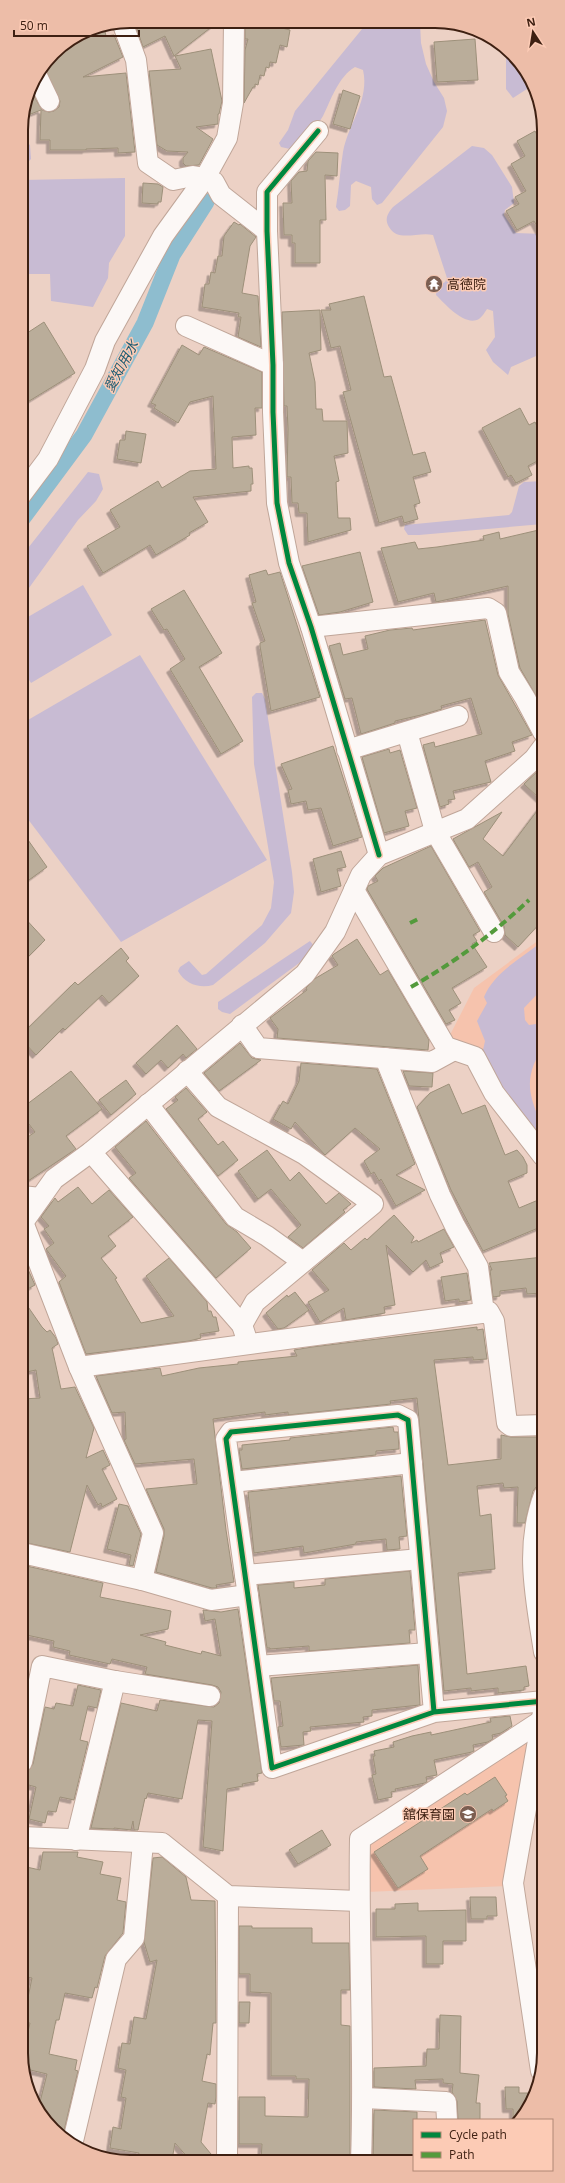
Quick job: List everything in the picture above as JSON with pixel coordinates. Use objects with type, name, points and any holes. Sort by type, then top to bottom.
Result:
[{"type":"street","points":[[124,28],[136,60],[148,163],[173,180],[193,176],[205,178],[214,182],[221,195],[267,231]]},
{"type":"street","points":[[28,485],[48,458],[95,368],[105,341],[163,236],[205,178],[227,138],[233,102],[234,28]]},
{"type":"street","points":[[40,83],[49,101]]},
{"type":"street","points":[[318,131],[267,192],[267,231],[277,503],[289,563],[311,627],[379,855]]},
{"type":"street","points":[[186,326],[273,365]]},
{"type":"street","points":[[311,627],[488,608],[496,613],[509,672],[526,698],[537,720]]},
{"type":"street","points":[[347,750],[458,716]]},
{"type":"street","points":[[407,732],[435,831],[494,932]]},
{"type":"street","points":[[31,1197],[91,1152],[305,974],[335,932],[361,875],[379,855],[467,819],[537,755]]},
{"type":"street","points":[[354,890],[446,1047],[475,1057],[494,1093],[537,1148]]},
{"type":"street","points":[[242,1025],[258,1048],[432,1062],[454,1050]]},
{"type":"street","points":[[385,1058],[440,1195],[455,1226],[478,1267],[484,1313]]},
{"type":"street","points":[[187,1071],[218,1106],[304,1154],[373,1204],[255,1302],[245,1334]]},
{"type":"street","points":[[148,1104],[234,1217],[267,1236],[303,1262]]},
{"type":"street","points":[[91,1152],[245,1334]]},
{"type":"street","points":[[28,1238],[79,1367],[153,1533],[142,1580]]},
{"type":"street","points":[[79,1367],[245,1334],[489,1312],[494,1321],[507,1423],[511,1426],[537,1425]]},
{"type":"street","points":[[434,1712],[408,1420],[398,1415],[231,1432],[226,1439],[272,1768],[434,1712],[537,1710]]},
{"type":"street","points":[[232,1482],[412,1463]]},
{"type":"street","points":[[537,1512],[532,1544],[532,1571],[537,1607]]},
{"type":"street","points":[[28,1553],[142,1580],[211,1600],[248,1595]]},
{"type":"street","points":[[245,1575],[420,1559]]},
{"type":"street","points":[[258,1666],[428,1653]]},
{"type":"street","points":[[28,1733],[42,1666],[115,1681],[210,1696]]},
{"type":"street","points":[[76,1840],[115,1681]]},
{"type":"street","points":[[361,2155],[364,2098],[359,1900],[360,1839],[537,1714]]},
{"type":"street","points":[[537,1743],[512,1883],[537,2045]]},
{"type":"street","points":[[28,1837],[162,1843],[228,1896],[359,1900]]},
{"type":"street","points":[[74,2138],[116,1960],[134,1938],[143,1843]]},
{"type":"street","points":[[227,2155],[228,1896]]},
{"type":"street","points":[[364,2098],[446,2102],[447,2119]]},
{"type":"shaded area","points":[[363,28],[420,28],[421,43],[426,64],[434,82],[444,98],[447,111],[443,127],[382,203],[377,205],[372,199],[371,187],[356,181],[351,185],[350,206],[345,210],[339,211],[336,207],[343,152],[364,92],[363,70],[355,67],[349,71],[336,89],[320,121],[304,139],[290,149],[281,147],[279,143],[288,130],[295,111]]},
{"type":"shaded area","points":[[506,57],[520,73],[528,88],[513,98],[506,89]]},
{"type":"shaded area","points":[[28,143],[30,145],[31,159],[28,162]]},
{"type":"shaded area","points":[[472,146],[484,148],[492,155],[512,187],[514,203],[505,210],[504,215],[516,233],[537,234],[537,356],[511,367],[508,375],[493,362],[486,350],[495,337],[493,311],[487,309],[479,319],[474,321],[468,320],[450,309],[436,295],[437,287],[445,282],[447,278],[433,235],[403,236],[393,232],[389,227],[387,219],[388,214],[393,207]]},
{"type":"shaded area","points":[[125,178],[125,236],[109,263],[108,278],[93,307],[51,301],[50,274],[28,274],[28,180]]},
{"type":"shaded area","points":[[88,472],[99,474],[103,489],[96,501],[78,520],[28,589],[28,548]]},
{"type":"shaded area","points":[[537,481],[537,525],[419,535],[408,535],[404,529],[405,525],[509,515],[512,512],[519,486],[524,482]]},
{"type":"shaded area","points":[[83,585],[112,635],[31,683],[28,678],[28,617]]},
{"type":"shaded area","points":[[140,655],[267,860],[121,942],[28,819],[28,720]]},
{"type":"shaded area","points":[[256,693],[262,693],[265,699],[292,872],[294,892],[291,913],[265,943],[213,985],[198,986],[189,982],[181,975],[178,971],[180,967],[189,961],[202,975],[206,974],[262,925],[271,908],[274,882],[254,764],[252,697]]},
{"type":"shaded area","points":[[310,941],[314,946],[306,958],[230,1014],[222,1012],[218,1009],[218,1002]]},
{"type":"shaded area","points":[[537,941],[537,1138],[449,1037],[474,988]]},
{"type":"shaded area","points":[[537,946],[537,994],[524,1008],[525,1020],[529,1025],[537,1024],[537,1057],[531,1076],[530,1086],[531,1096],[537,1113],[537,1134],[501,1088],[483,1050],[485,1041],[477,1021],[487,1003],[484,997],[489,988],[510,966]]},
{"type":"shaded area","name":"舘保育園","points":[[522,1743],[532,1746],[507,1886],[366,1892],[369,1844]]},
{"type":"building","points":[[137,28],[210,28],[174,56],[165,36],[143,47]]},
{"type":"building","points":[[245,28],[282,28],[290,30],[287,47],[280,45],[276,63],[270,62],[269,68],[266,67],[264,76],[260,75],[258,85],[255,84],[255,87],[253,87],[244,103],[245,50],[248,39],[245,39]]},
{"type":"building","points":[[105,31],[106,36],[114,35],[123,57],[83,77],[126,73],[135,152],[118,153],[118,148],[50,150],[50,140],[40,140],[41,110],[29,115],[31,103],[34,96],[42,110],[49,112],[54,111],[59,107],[60,101],[46,72],[58,58],[72,46],[97,33]]},
{"type":"building","points":[[475,39],[478,80],[437,82],[434,42]]},
{"type":"building","points":[[211,49],[222,101],[218,114],[218,124],[196,127],[213,139],[199,165],[186,166],[183,163],[183,158],[188,152],[167,151],[157,145],[149,71],[181,69],[175,56]]},
{"type":"building","points":[[343,90],[360,96],[350,129],[333,124]]},
{"type":"building","points":[[535,131],[537,135],[537,226],[534,221],[517,230],[506,211],[519,204],[515,197],[526,191],[511,164],[525,156],[517,141]]},
{"type":"building","points":[[316,152],[338,153],[337,176],[325,175],[326,220],[320,220],[320,263],[295,263],[295,243],[292,243],[292,235],[284,235],[283,203],[292,203],[291,181],[299,172],[307,171],[308,161]]},
{"type":"building","points":[[143,183],[158,184],[163,187],[161,202],[158,202],[158,204],[142,203]]},
{"type":"building","points":[[234,222],[239,225],[240,224],[256,237],[250,246],[242,293],[258,296],[261,347],[238,337],[241,317],[238,317],[239,313],[202,307],[205,284],[209,284],[211,272],[215,273],[218,256],[222,256],[224,236]]},
{"type":"building","points":[[364,296],[384,377],[391,376],[413,455],[425,452],[431,472],[413,477],[420,503],[414,505],[418,519],[404,523],[402,516],[379,523],[343,392],[351,390],[340,346],[331,348],[321,310],[331,310],[329,304]]},
{"type":"building","points":[[320,310],[321,350],[309,353],[315,382],[316,409],[322,409],[323,421],[347,421],[348,453],[334,456],[339,481],[336,482],[338,518],[350,518],[351,530],[308,542],[307,513],[299,513],[298,503],[292,503],[291,477],[287,477],[288,429],[287,406],[284,406],[282,312]]},
{"type":"building","points":[[44,322],[75,373],[28,402],[28,332]]},
{"type":"building","points":[[182,345],[199,355],[204,347],[262,372],[262,408],[255,408],[256,435],[232,437],[233,468],[249,466],[249,468],[252,468],[253,484],[251,484],[251,491],[193,497],[208,522],[189,533],[190,535],[156,555],[150,545],[103,573],[87,546],[120,527],[110,510],[158,481],[162,488],[190,471],[216,469],[213,396],[190,402],[178,423],[154,408],[156,405],[151,403]]},
{"type":"building","points":[[520,408],[529,425],[535,422],[537,426],[537,461],[528,466],[532,475],[516,483],[511,475],[508,477],[482,428]]},
{"type":"building","points":[[126,431],[146,434],[141,463],[117,459],[120,440],[125,440]]},
{"type":"building","points":[[537,530],[537,698],[520,668],[508,614],[508,586],[436,602],[434,593],[398,602],[381,548],[415,542],[418,549],[437,547],[484,540],[483,536],[499,532],[500,539]]},
{"type":"building","points":[[360,552],[373,602],[340,612],[319,615],[302,566]]},
{"type":"building","points":[[266,570],[268,575],[280,572],[320,697],[271,711],[260,646],[260,643],[265,641],[252,603],[256,602],[249,575]]},
{"type":"building","points":[[184,590],[222,653],[199,667],[243,741],[221,754],[170,669],[185,659],[167,629],[164,630],[151,609]]},
{"type":"building","points":[[485,620],[498,675],[532,735],[512,742],[515,751],[485,761],[491,782],[453,791],[455,799],[448,800],[449,804],[440,807],[423,745],[434,742],[435,747],[482,734],[471,698],[441,706],[442,709],[395,721],[395,723],[361,734],[352,698],[345,699],[329,646],[340,643],[343,655],[368,649],[365,636],[390,630],[412,628],[413,630]]},
{"type":"building","points":[[333,746],[362,837],[333,846],[321,808],[308,810],[306,801],[291,804],[288,790],[292,789],[281,764]]},
{"type":"building","points":[[389,749],[390,753],[400,750],[417,808],[405,811],[409,826],[384,833],[362,757]]},
{"type":"building","points":[[537,772],[537,796],[524,784]]},
{"type":"building","points":[[537,811],[537,926],[518,947],[505,935],[504,926],[484,892],[492,887],[478,862],[469,867],[453,839],[502,812],[483,839],[503,856]]},
{"type":"building","points":[[28,840],[47,867],[28,881]]},
{"type":"building","points":[[431,846],[480,931],[473,935],[477,941],[472,944],[487,967],[452,988],[461,1003],[449,1010],[455,1020],[446,1024],[367,889],[368,886],[378,881],[375,876],[383,868]]},
{"type":"building","points":[[341,851],[346,867],[337,869],[341,886],[321,892],[313,859]]},
{"type":"building","points":[[28,922],[45,940],[28,957]]},
{"type":"building","points":[[357,939],[380,975],[388,970],[429,1040],[428,1050],[277,1038],[278,1029],[270,1018],[307,990],[306,988],[316,978],[338,965],[332,956]]},
{"type":"building","points":[[121,948],[129,958],[126,961],[139,976],[109,1003],[102,995],[65,1030],[63,1028],[36,1055],[28,1046],[28,1028],[75,982],[78,985]]},
{"type":"building","points":[[177,1025],[197,1049],[186,1058],[183,1054],[168,1068],[161,1060],[146,1074],[136,1063]]},
{"type":"building","points":[[240,1043],[252,1058],[261,1060],[219,1091],[204,1073]]},
{"type":"building","points":[[301,1063],[377,1069],[415,1164],[396,1175],[425,1190],[396,1206],[381,1179],[379,1181],[374,1172],[371,1174],[364,1161],[380,1149],[355,1128],[325,1155],[295,1122],[291,1129],[273,1119],[283,1101],[288,1104],[299,1081]]},
{"type":"building","points":[[71,1071],[102,1109],[66,1136],[76,1149],[28,1181],[28,1137],[35,1132],[28,1123],[28,1103]]},
{"type":"building","points":[[403,1071],[433,1073],[432,1087],[409,1086]]},
{"type":"building","points":[[126,1080],[136,1094],[111,1115],[99,1100]]},
{"type":"building","points":[[449,1084],[462,1114],[485,1105],[505,1155],[517,1150],[527,1165],[527,1173],[508,1181],[519,1208],[537,1200],[537,1228],[483,1251],[451,1190],[417,1107],[430,1093]]},
{"type":"building","points":[[186,1088],[207,1112],[198,1119],[218,1145],[223,1141],[238,1160],[218,1176],[166,1109],[178,1100],[175,1097]]},
{"type":"building","points":[[146,1121],[226,1224],[237,1232],[251,1248],[216,1278],[129,1178],[136,1173],[115,1147]]},
{"type":"building","points":[[267,1150],[290,1181],[299,1172],[326,1204],[339,1193],[351,1204],[343,1210],[345,1212],[303,1248],[288,1237],[301,1225],[271,1189],[258,1199],[238,1171]]},
{"type":"building","points":[[78,1187],[92,1204],[109,1190],[133,1217],[108,1236],[116,1246],[101,1258],[117,1278],[115,1279],[141,1323],[174,1316],[146,1276],[169,1258],[207,1302],[208,1311],[211,1311],[213,1317],[216,1317],[219,1331],[200,1334],[201,1338],[189,1341],[86,1354],[59,1282],[66,1276],[46,1249],[54,1243],[44,1229],[49,1226],[41,1217],[55,1198],[58,1202]]},
{"type":"building","points":[[394,1215],[414,1237],[411,1243],[417,1240],[418,1242],[444,1229],[454,1247],[440,1253],[443,1262],[430,1268],[426,1260],[413,1272],[386,1245],[395,1305],[384,1307],[385,1313],[346,1320],[344,1308],[320,1322],[308,1302],[329,1290],[312,1270],[344,1243],[351,1250],[365,1238],[367,1240]]},
{"type":"building","points":[[537,1258],[537,1293],[527,1294],[526,1288],[500,1291],[500,1296],[493,1297],[490,1270],[492,1270],[489,1263]]},
{"type":"building","points":[[28,1269],[35,1285],[28,1289]]},
{"type":"building","points":[[467,1273],[471,1300],[459,1302],[459,1299],[445,1301],[441,1277]]},
{"type":"building","points":[[295,1292],[309,1310],[284,1328],[278,1329],[266,1313],[287,1295],[288,1297]]},
{"type":"building","points":[[28,1307],[42,1327],[47,1332],[50,1330],[56,1338],[58,1344],[52,1348],[61,1389],[75,1387],[94,1428],[86,1458],[103,1450],[110,1465],[102,1469],[117,1499],[102,1507],[101,1503],[98,1505],[87,1485],[70,1552],[28,1543],[28,1399],[40,1398],[36,1370],[28,1372]]},
{"type":"building","points":[[477,1327],[477,1330],[483,1329],[487,1359],[473,1360],[473,1357],[434,1360],[448,1465],[501,1459],[501,1435],[511,1437],[537,1437],[537,1486],[533,1491],[525,1523],[517,1523],[518,1487],[504,1488],[503,1483],[477,1486],[480,1516],[491,1514],[495,1569],[458,1573],[467,1674],[526,1666],[529,1686],[524,1687],[524,1690],[498,1693],[498,1688],[471,1691],[471,1688],[444,1691],[417,1398],[390,1401],[391,1404],[288,1415],[288,1412],[265,1415],[265,1412],[213,1419],[226,1530],[234,1582],[216,1585],[217,1588],[212,1588],[156,1572],[164,1536],[164,1529],[146,1489],[197,1484],[194,1459],[135,1464],[124,1440],[126,1439],[125,1412],[112,1413],[96,1376],[160,1368],[162,1376],[199,1368],[238,1364],[238,1362],[297,1356],[294,1350]]},
{"type":"building","points":[[393,1427],[394,1432],[398,1432],[399,1449],[376,1451],[376,1455],[242,1469],[239,1450],[242,1450],[242,1445],[290,1440],[290,1438]]},
{"type":"building","points":[[401,1476],[407,1536],[399,1537],[400,1549],[387,1550],[386,1539],[356,1542],[356,1544],[304,1553],[303,1546],[254,1553],[248,1492]]},
{"type":"building","points":[[119,1504],[128,1506],[141,1534],[133,1566],[129,1565],[131,1555],[107,1549]]},
{"type":"building","points":[[28,1566],[103,1583],[100,1597],[171,1611],[168,1629],[140,1635],[166,1642],[165,1645],[201,1654],[202,1651],[221,1656],[215,1619],[205,1621],[203,1610],[221,1612],[238,1609],[262,1773],[257,1774],[258,1781],[227,1789],[223,1851],[203,1847],[212,1721],[198,1720],[182,1799],[148,1793],[146,1799],[145,1798],[138,1830],[134,1830],[133,1821],[131,1830],[91,1828],[121,1703],[157,1711],[160,1700],[214,1707],[219,1703],[221,1692],[218,1687],[145,1674],[147,1667],[112,1659],[110,1664],[69,1655],[70,1651],[53,1647],[54,1641],[28,1635]]},
{"type":"building","points":[[410,1571],[415,1630],[409,1630],[410,1643],[309,1651],[309,1646],[267,1648],[258,1585],[294,1582],[294,1588],[325,1585],[325,1579]]},
{"type":"building","points":[[418,1665],[420,1705],[372,1710],[372,1716],[363,1717],[364,1722],[310,1727],[311,1731],[303,1732],[304,1745],[281,1747],[278,1727],[283,1726],[280,1701],[274,1701],[271,1678]]},
{"type":"building","points":[[78,1685],[101,1690],[97,1708],[88,1706],[80,1740],[88,1742],[74,1800],[60,1797],[56,1812],[48,1811],[45,1823],[29,1819],[36,1787],[28,1785],[28,1771],[33,1764],[45,1707],[54,1709],[56,1703],[73,1706]]},
{"type":"building","points":[[510,1716],[512,1726],[501,1733],[492,1735],[493,1739],[488,1742],[473,1745],[474,1751],[434,1760],[437,1775],[426,1777],[427,1782],[395,1789],[396,1791],[391,1792],[392,1797],[378,1800],[372,1775],[376,1774],[373,1756],[375,1756],[374,1751],[394,1747],[393,1742],[412,1736],[431,1732],[431,1735],[491,1722],[490,1718]]},
{"type":"building","points":[[495,1777],[507,1795],[505,1796],[508,1801],[493,1811],[492,1809],[420,1856],[428,1869],[398,1888],[374,1852],[465,1793],[467,1795]]},
{"type":"building","points":[[322,1830],[331,1845],[298,1864],[289,1850]]},
{"type":"building","points":[[43,1852],[78,1852],[77,1857],[103,1862],[100,1874],[121,1878],[117,1900],[126,1902],[123,1933],[105,1956],[97,1988],[95,1987],[92,1998],[65,1993],[59,2020],[56,2020],[49,2054],[77,2060],[75,2070],[78,2071],[64,2130],[53,2120],[40,2102],[47,2074],[30,2070],[29,2066],[28,2032],[30,2023],[28,2023],[28,1998],[32,1978],[28,1977],[28,1867],[40,1870]]},
{"type":"building","points":[[162,1857],[186,1877],[191,1900],[215,1901],[216,2023],[213,2023],[210,2055],[207,2054],[202,2081],[216,2084],[216,2097],[215,2104],[208,2103],[201,2142],[212,2155],[186,2155],[175,2143],[173,2155],[138,2155],[139,2153],[110,2148],[113,2127],[121,2129],[126,2098],[121,2097],[126,2070],[118,2068],[122,2043],[130,2044],[134,2017],[146,2019],[157,1960],[150,1962],[144,1942],[153,1858]]},
{"type":"building","points":[[470,1897],[496,1897],[497,1916],[487,1916],[487,1919],[471,1919]]},
{"type":"building","points":[[418,1903],[418,1911],[466,1910],[466,1941],[443,1941],[443,1964],[426,1964],[426,1936],[376,1937],[376,1909],[395,1909],[395,1904]]},
{"type":"building","points":[[239,1926],[252,1926],[252,1928],[312,1928],[312,1943],[349,1943],[350,1990],[341,1990],[341,2025],[350,2026],[350,2155],[261,2155],[262,2144],[239,2144],[239,2097],[265,2097],[265,2116],[308,2117],[309,2079],[296,2079],[296,2076],[271,2076],[271,1993],[250,1992],[250,1974],[239,1974]]},
{"type":"building","points":[[239,2002],[250,2002],[249,2023],[239,2023]]},
{"type":"building","points":[[440,2015],[461,2016],[460,2073],[479,2075],[476,2103],[480,2103],[480,2119],[458,2119],[457,2101],[452,2092],[453,2084],[443,2083],[443,2079],[415,2080],[416,2089],[374,2087],[374,2068],[426,2066],[427,2049],[439,2049]]},
{"type":"building","points":[[505,2087],[519,2087],[519,2093],[528,2093],[520,2110],[513,2119],[513,2109],[506,2109]]},
{"type":"building","points":[[374,2110],[417,2112],[417,2119],[413,2119],[413,2155],[373,2155]]},
{"type":"waterway","points":[[67,50],[69,55]]},
{"type":"waterway","name":"愛知用水","points":[[28,511],[84,435],[145,323],[172,255],[206,202]]},
{"type":"marked path","points":[[411,987],[443,968],[473,947],[529,900]]},
{"type":"marked path","points":[[410,923],[420,918]]},
{"type":"cycle path","points":[[318,131],[267,192],[267,231],[277,503],[289,563],[311,627],[379,855]]},
{"type":"cycle path","points":[[398,1415],[408,1420],[434,1712],[272,1768],[226,1439],[231,1432],[398,1415]]},
{"type":"cycle path","points":[[434,1712],[537,1702]]},
{"type":"place","name":"高徳院","points":[[434,284]]},
{"type":"place","name":"舘保育園","points":[[468,1814]]}]
